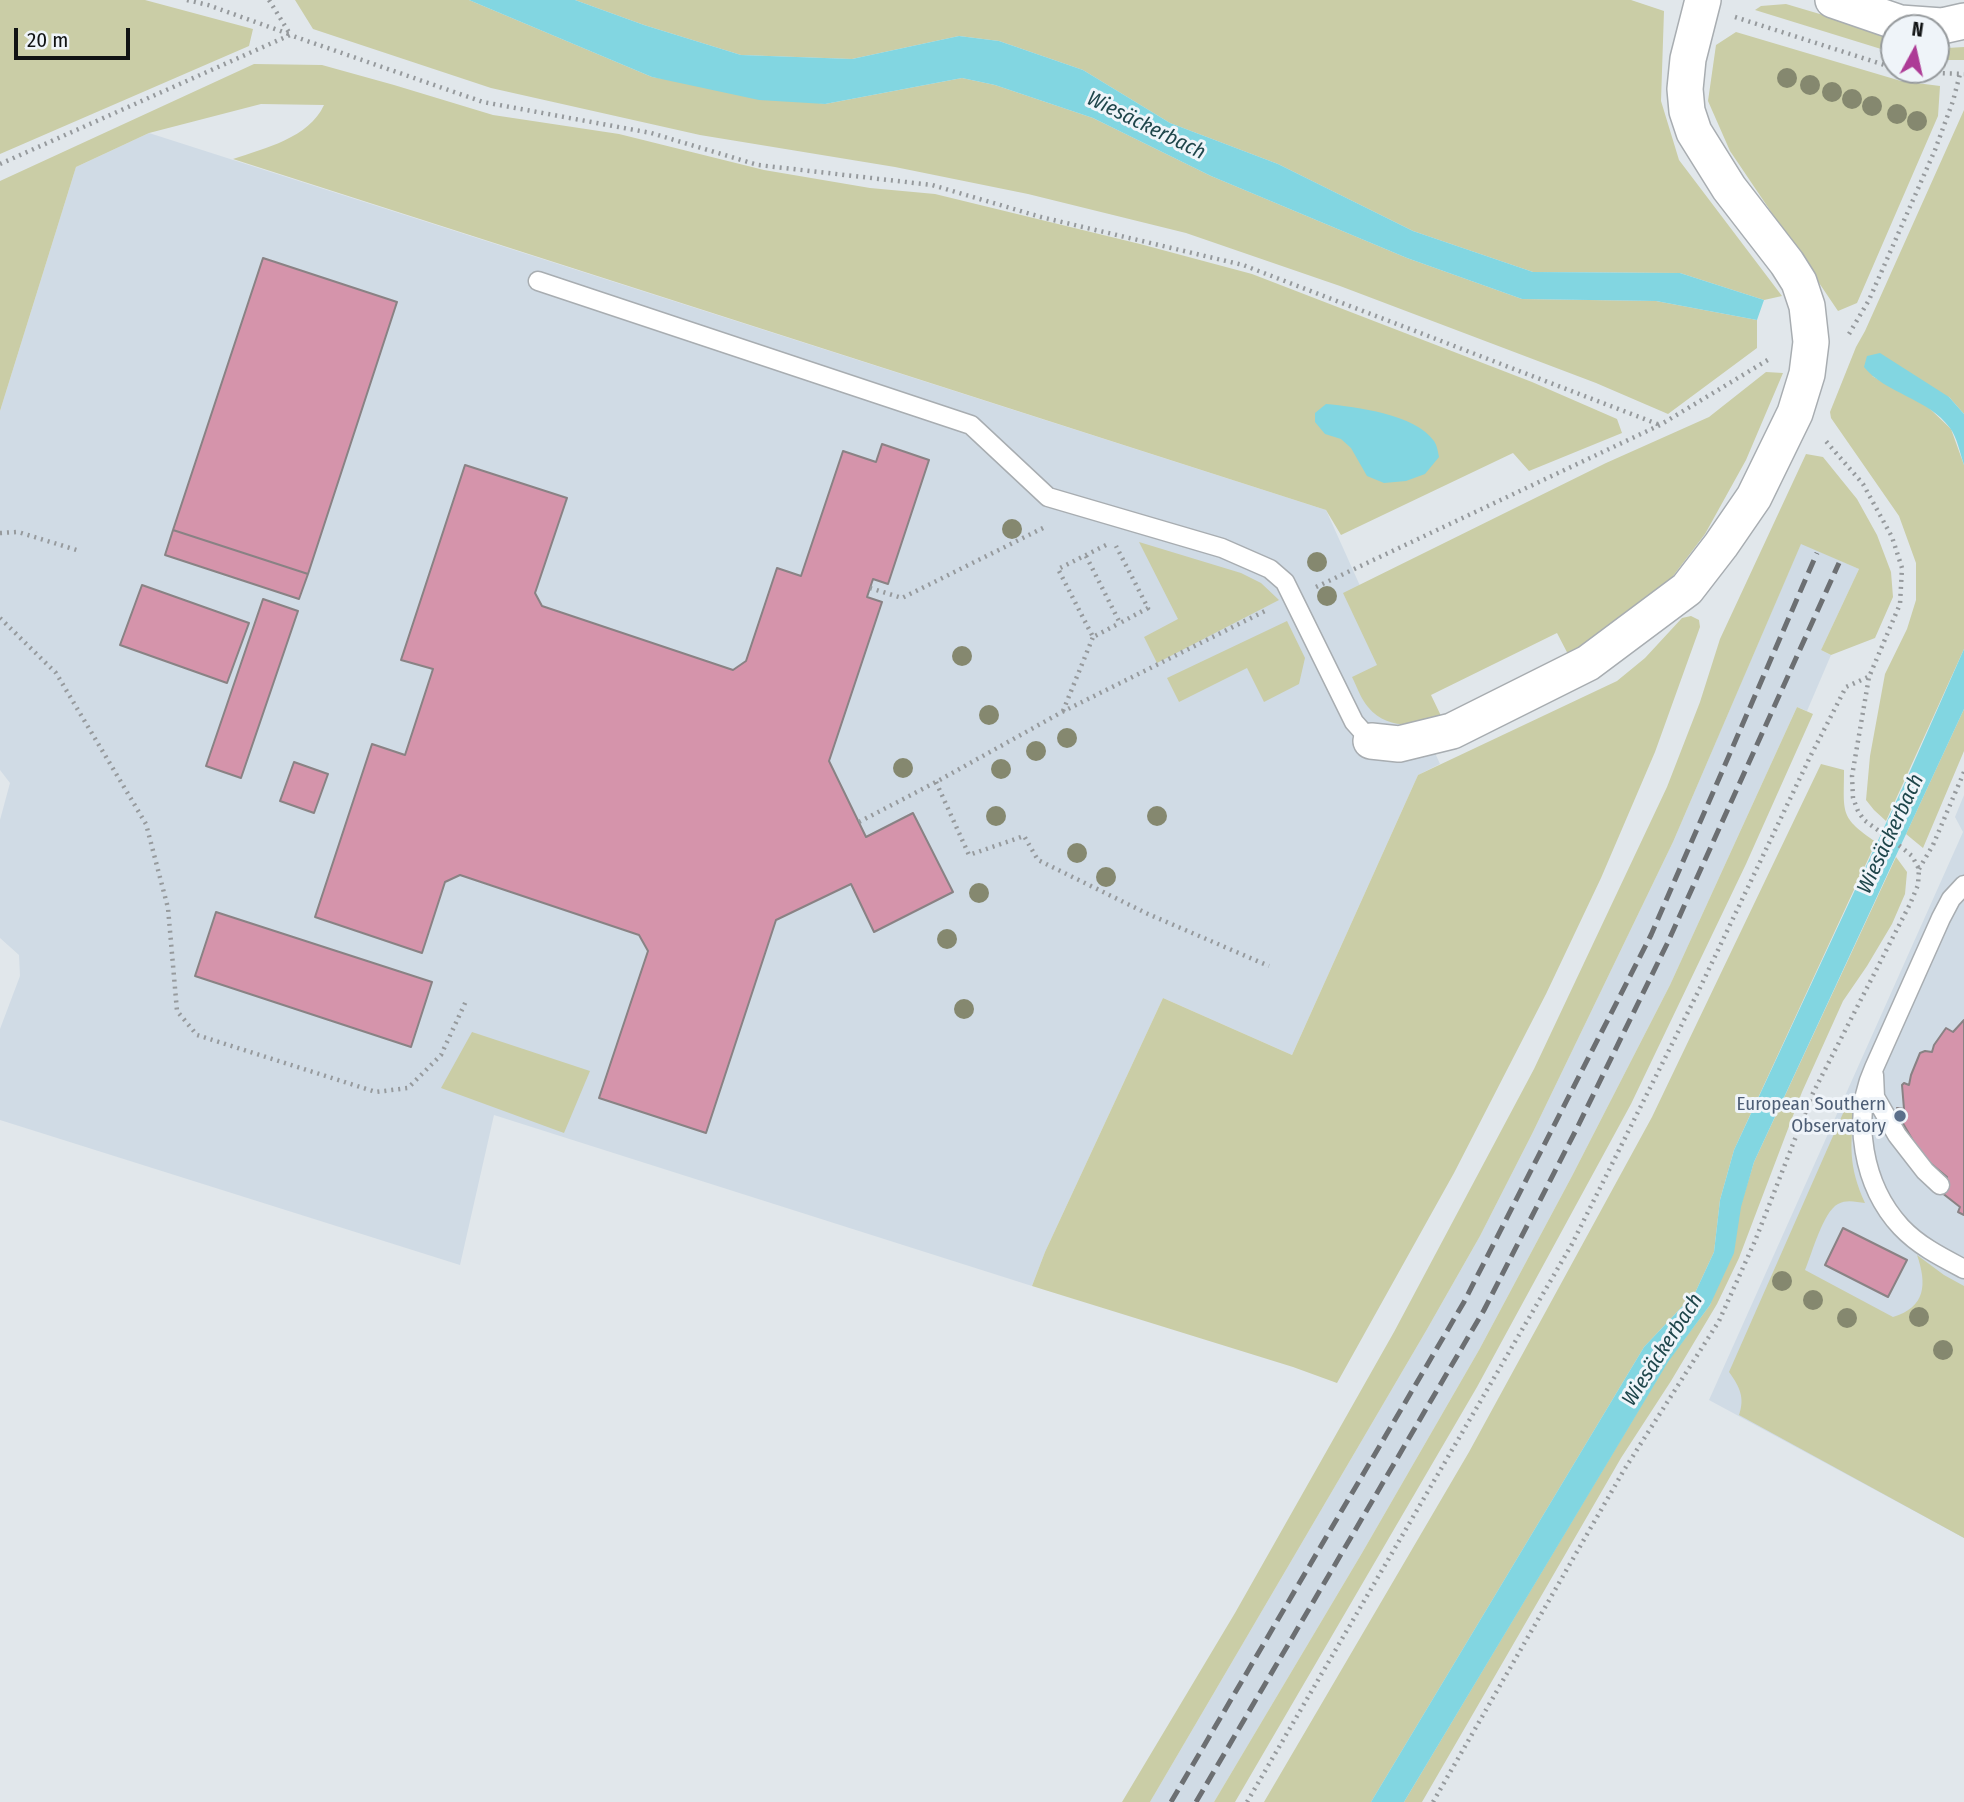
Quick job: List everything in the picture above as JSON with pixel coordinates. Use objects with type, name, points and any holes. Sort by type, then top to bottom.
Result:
[{"type":"street","points":[[1832,0],[1900,23],[1942,26],[1964,21]]},
{"type":"street","points":[[1371,740],[1399,744],[1452,731],[1588,663],[1687,589],[1754,497],[1795,413],[1807,374],[1811,342],[1807,306],[1799,282],[1729,188],[1694,132],[1687,111],[1685,89],[1688,59],[1702,4]]},
{"type":"lane","points":[[538,281],[971,425],[1048,497],[1222,548],[1270,569],[1285,582],[1354,722],[1371,740]]},
{"type":"lane","points":[[1964,885],[1941,918],[1866,1085],[1861,1115],[1871,1176],[1883,1204],[1901,1227],[1927,1249],[1964,1269]]},
{"type":"lane","points":[[1874,1068],[1875,1097],[1897,1135],[1925,1171],[1940,1185]]},
{"type":"path","points":[[187,0],[208,5],[482,102],[651,133],[758,165],[932,185],[1041,217],[1243,265],[1660,425]]},
{"type":"path","points":[[269,0],[290,34]]},
{"type":"path","points":[[1702,4],[1880,63]]},
{"type":"path","points":[[0,164],[290,34]]},
{"type":"path","points":[[1848,337],[1868,300],[1935,150],[1962,74]]},
{"type":"path","points":[[859,821],[1062,712],[1293,598],[1660,425],[1768,359],[1853,326]]},
{"type":"path","points":[[1795,413],[1818,431],[1863,484],[1892,537],[1902,568],[1899,604],[1869,677],[1852,776],[1853,798],[1864,820],[1912,856],[1919,869]]},
{"type":"path","points":[[870,588],[902,598],[1084,508]]},
{"type":"path","points":[[0,533],[18,532],[80,551]]},
{"type":"path","points":[[1062,712],[1093,637],[1148,608],[1114,542],[1058,569],[1093,637]]},
{"type":"path","points":[[1086,556],[1120,622]]},
{"type":"path","points":[[0,618],[55,673],[146,824],[168,908],[177,1010],[197,1035],[376,1092],[397,1090],[408,1088],[441,1055],[466,1002]]},
{"type":"path","points":[[1247,1802],[1572,1244],[1846,687],[1869,677]]},
{"type":"path","points":[[1433,1802],[1624,1470],[1719,1321],[1755,1241],[1813,1093],[1910,904],[1918,885],[1919,869],[1933,845],[1964,772]]},
{"type":"path","points":[[936,782],[969,855],[1024,836],[1038,860],[1148,914],[1269,966]]},
{"type":"shaded area","points":[[149,133],[1326,510],[1440,764],[1418,775],[1292,1055],[1163,998],[1045,1252],[1032,1286],[494,1115],[460,1265],[0,1120],[0,1029],[20,976],[19,955],[0,938],[0,820],[10,783],[0,770],[0,411],[76,167]]},
{"type":"shaded area","points":[[1801,543],[1859,569],[1821,650],[1831,655],[1807,711],[1797,707],[1670,985],[1572,1176],[1479,1350],[1214,1802],[1150,1802],[1480,1236],[1673,842]]},
{"type":"shaded area","name":"European Southern Observatory","points":[[1964,795],[1964,1538],[1709,1400],[1963,832],[1955,817]]},
{"type":"green space","points":[[0,0],[145,0],[253,29],[249,46],[0,154]]},
{"type":"green space","points":[[295,0],[469,0],[652,77],[825,104],[962,78],[995,85],[1093,118],[1211,176],[1407,258],[1522,299],[1656,301],[1757,320],[1757,348],[1668,414],[1596,383],[1340,286],[1186,233],[1028,194],[895,167],[700,135],[491,88],[313,29]]},
{"type":"green space","points":[[575,0],[1631,0],[1664,11],[1661,101],[1679,160],[1782,296],[1764,300],[1680,273],[1533,272],[1413,231],[1278,164],[1170,123],[1083,70],[999,41],[959,36],[852,59],[741,55]]},
{"type":"green space","points":[[1786,4],[1880,32],[1880,49],[1755,10],[1761,6]]},
{"type":"green space","points":[[1736,32],[1880,75],[1880,84],[1940,86],[1938,116],[1857,303],[1838,311],[1730,151],[1708,101],[1716,45]]},
{"type":"green space","points":[[1964,47],[1964,60],[1950,60],[1950,48]]},
{"type":"green space","points":[[254,64],[322,65],[493,115],[619,134],[764,170],[870,188],[935,194],[1252,274],[1532,382],[1617,419],[1622,433],[1529,471],[1513,453],[1341,535],[1326,510],[233,159],[297,134],[308,126],[324,105],[261,104],[149,133],[76,167],[0,411],[0,181]]},
{"type":"green space","points":[[1964,110],[1964,414],[1949,397],[1872,376],[1927,406],[1951,429],[1964,465],[1964,649],[1886,821],[1866,800],[1870,756],[1885,674],[1907,629],[1916,600],[1916,563],[1899,516],[1831,418],[1830,412],[1856,347]]},
{"type":"green space","points":[[1766,372],[1783,373],[1746,460],[1705,534],[1670,580],[1570,658],[1557,633],[1431,695],[1443,720],[1413,724],[1393,723],[1376,715],[1368,707],[1352,677],[1377,665],[1343,593],[1606,463],[1709,417]]},
{"type":"green space","points":[[1806,454],[1823,457],[1857,499],[1877,535],[1891,572],[1893,597],[1875,638],[1831,655],[1821,650],[1859,569],[1801,544],[1673,842],[1480,1236],[1150,1802],[1122,1802],[1235,1613],[1394,1332],[1534,1069],[1667,787],[1700,702],[1720,639]]},
{"type":"green space","points":[[1139,542],[1241,573],[1261,583],[1279,600],[1157,663],[1144,637],[1178,619]]},
{"type":"green space","points":[[1691,616],[1699,620],[1700,627],[1655,752],[1601,878],[1546,994],[1454,1173],[1337,1383],[1032,1286],[1045,1252],[1163,998],[1292,1055],[1418,775],[1617,681],[1645,658],[1682,618]]},
{"type":"green space","points":[[1287,621],[1305,658],[1299,684],[1264,702],[1247,668],[1179,702],[1167,678]]},
{"type":"green space","points":[[1797,707],[1813,714],[1746,864],[1631,1104],[1477,1387],[1235,1802],[1214,1802],[1479,1350],[1572,1176],[1670,985]]},
{"type":"green space","points":[[1964,709],[1964,751],[1923,848],[1906,834]]},
{"type":"green space","points":[[1821,764],[1844,770],[1846,813],[1855,826],[1876,842],[1734,1150],[1720,1200],[1714,1252],[1695,1293],[1644,1347],[1371,1802],[1264,1802],[1469,1452],[1652,1117]]},
{"type":"green space","points":[[1896,857],[1907,872],[1905,894],[1892,924],[1843,1001],[1802,1092],[1739,1258],[1717,1304],[1621,1458],[1422,1802],[1404,1802],[1668,1361],[1710,1305],[1754,1162]]},
{"type":"green space","points":[[472,1032],[590,1071],[564,1133],[441,1088]]},
{"type":"green space","points":[[1848,1102],[1855,1105],[1852,1132],[1853,1166],[1865,1203],[1845,1202],[1833,1208],[1823,1224],[1805,1270],[1893,1317],[1904,1313],[1918,1301],[1923,1285],[1917,1255],[1964,1286],[1964,1538],[1739,1415],[1742,1403],[1740,1393],[1729,1372]]},
{"type":"water","name":"Wiesäckerbach","points":[[469,0],[575,0],[741,55],[852,59],[959,36],[999,41],[1083,70],[1170,123],[1278,164],[1413,231],[1533,272],[1680,273],[1764,300],[1757,320],[1656,301],[1522,299],[1407,258],[1211,176],[1093,118],[995,85],[962,78],[825,104],[759,100],[652,77]]},
{"type":"water","points":[[1880,353],[1949,397],[1964,414],[1964,465],[1955,436],[1941,418],[1884,384],[1864,367],[1867,356]]},
{"type":"water","points":[[1326,404],[1384,414],[1413,424],[1434,441],[1439,457],[1425,474],[1406,481],[1384,483],[1367,476],[1351,448],[1341,439],[1325,434],[1315,422],[1315,413]]},
{"type":"water","name":"Wiesäckerbach","points":[[1964,649],[1964,709],[1754,1162],[1741,1207],[1734,1253],[1710,1305],[1668,1362],[1404,1802],[1371,1802],[1644,1347],[1695,1293],[1714,1252],[1720,1200],[1734,1150]]},
{"type":"building","points":[[263,258],[397,302],[308,574],[173,530]]},
{"type":"building","points":[[882,444],[929,460],[888,584],[873,579],[867,597],[882,602],[829,761],[866,837],[913,813],[953,892],[874,932],[851,884],[776,920],[706,1133],[599,1098],[648,951],[639,935],[460,875],[445,882],[422,953],[315,917],[372,744],[405,755],[433,669],[401,660],[465,465],[567,498],[535,593],[542,606],[733,670],[746,661],[777,568],[801,576],[843,451],[876,462]]},
{"type":"building","points":[[173,530],[308,574],[299,599],[165,555]]},
{"type":"building","points":[[142,585],[249,623],[227,683],[120,645]]},
{"type":"building","points":[[263,599],[298,611],[241,778],[206,766]]},
{"type":"building","points":[[294,762],[328,774],[314,813],[280,801]]},
{"type":"building","points":[[216,912],[432,982],[411,1047],[195,976]]},
{"type":"building","points":[[1964,1020],[1964,1215],[1958,1212],[1960,1207],[1937,1189],[1947,1177],[1919,1151],[1897,1108],[1904,1109],[1902,1085],[1909,1085],[1920,1053],[1932,1052],[1946,1028],[1953,1032]]},
{"type":"building","points":[[1843,1228],[1907,1260],[1888,1297],[1825,1265]]},
{"type":"railway","points":[[1171,1802],[1464,1302],[1651,935],[1817,553]]},
{"type":"railway","points":[[1196,1802],[1484,1310],[1667,944],[1839,563]]},
{"type":"place","name":"European Southern Observatory","points":[[1900,1116]]}]
